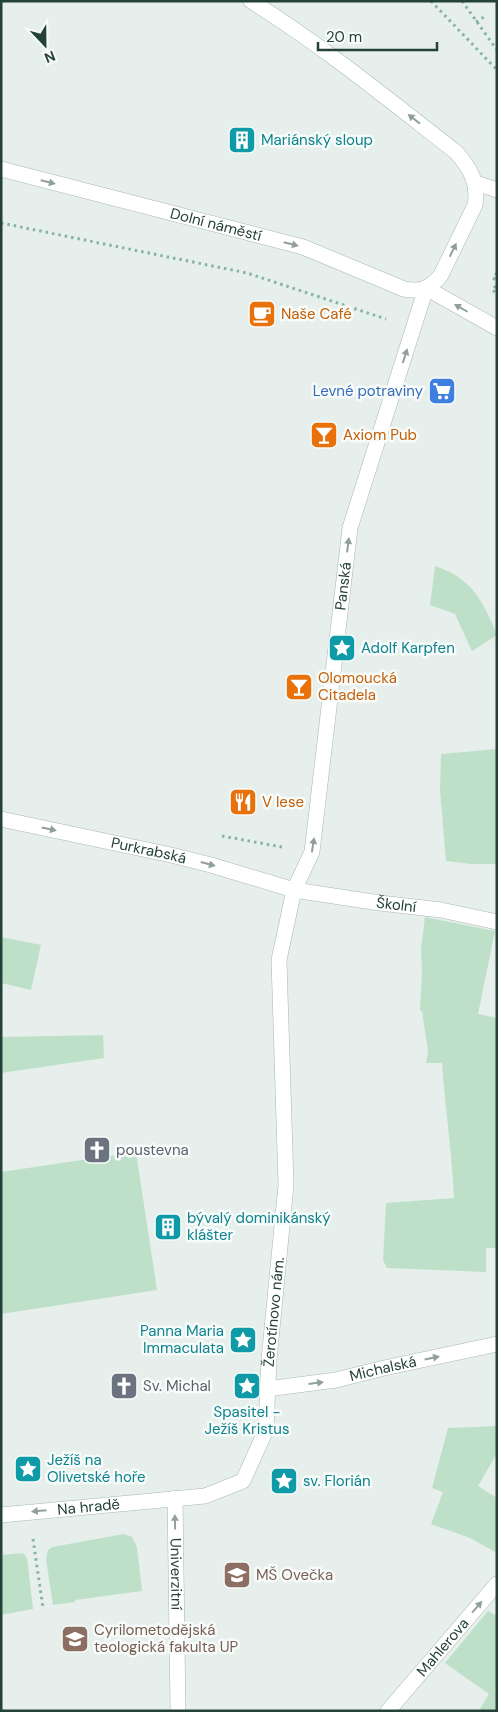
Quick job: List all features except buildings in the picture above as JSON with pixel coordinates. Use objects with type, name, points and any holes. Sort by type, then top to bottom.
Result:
[{"type":"street","points":[[250,1],[274,8],[456,152],[466,163],[476,183],[475,205],[441,275],[435,283],[426,288]]},
{"type":"street","name":"Dolní náměstí","points":[[1,170],[303,247],[404,289],[416,291],[426,288],[497,328]]},
{"type":"street","points":[[476,183],[497,190]]},
{"type":"street","name":"Panská","points":[[294,890],[312,852],[350,528],[426,288]]},
{"type":"street","name":"Purkrabská","points":[[1,819],[171,855],[294,890]]},
{"type":"street","name":"Školní","points":[[294,890],[441,910],[497,922]]},
{"type":"street","name":"Žerotínovo nám.","points":[[175,1498],[205,1496],[243,1481],[266,1430],[267,1389],[286,1185],[279,960],[294,890]]},
{"type":"street","name":"Michalská","points":[[267,1389],[336,1380],[497,1344]]},
{"type":"street","name":"Na hradě","points":[[1,1515],[175,1498]]},
{"type":"street","name":"Univerzitní","points":[[175,1498],[178,1711]]},
{"type":"street","name":"Mahlerova","points":[[388,1711],[497,1584]]},
{"type":"path","points":[[431,1],[497,70]]},
{"type":"path","points":[[462,1],[497,50]]},
{"type":"path","points":[[476,22],[484,17]]},
{"type":"path","points":[[1,223],[247,274],[388,320]]},
{"type":"path","points":[[497,273],[493,278],[497,281]]},
{"type":"path","points":[[497,285],[492,290],[497,294]]},
{"type":"path","points":[[218,835],[288,848]]},
{"type":"path","points":[[29,1512],[43,1608]]},
{"type":"green space","points":[[435,566],[458,577],[475,592],[487,612],[497,635],[472,651],[455,614],[430,605]]},
{"type":"green space","points":[[497,749],[497,864],[471,864],[446,861],[440,790],[441,754]]},
{"type":"green space","points":[[425,917],[495,931],[478,1014],[497,1018],[497,1248],[486,1248],[486,1272],[387,1268],[383,1260],[386,1203],[454,1198],[442,1063],[426,1063],[428,1051],[422,1011],[420,1011],[421,949]]},
{"type":"green space","points":[[1,937],[41,945],[31,990],[1,983]]},
{"type":"green space","points":[[103,1035],[104,1058],[1,1073],[1,1037]]},
{"type":"green space","points":[[136,1152],[157,1290],[1,1314],[1,1172]]},
{"type":"green space","points":[[497,1426],[497,1453],[478,1486],[497,1498],[497,1553],[470,1538],[431,1524],[443,1492],[432,1488],[448,1428]]},
{"type":"green space","points":[[124,1534],[132,1537],[137,1547],[142,1591],[75,1600],[75,1602],[53,1605],[46,1559],[48,1550],[52,1547]]},
{"type":"green space","points":[[23,1553],[27,1558],[33,1609],[1,1615],[1,1555]]},
{"type":"green space","points":[[488,1611],[497,1616],[497,1711],[484,1711],[480,1709],[489,1694],[445,1663]]},
{"type":"place","name":"Mariánský sloup","points":[[242,140]]},
{"type":"place","name":"Naše Café","points":[[262,314]]},
{"type":"place","name":"Levné potraviny","points":[[442,391]]},
{"type":"place","name":"Axiom Pub","points":[[324,435]]},
{"type":"place","name":"Adolf Karpfen","points":[[342,648]]},
{"type":"place","name":"Olomoucká Citadela","points":[[299,687]]},
{"type":"place","name":"V lese","points":[[243,802]]},
{"type":"place","name":"poustevna","points":[[97,1150]]},
{"type":"place","name":"bývalý dominikánský klášter","points":[[168,1227]]},
{"type":"place","name":"Panna Maria Immaculata","points":[[243,1340]]},
{"type":"place","name":"Sv. Michal","points":[[124,1386]]},
{"type":"place","name":"Spasitel - Ježíš Kristus","points":[[247,1386]]},
{"type":"place","name":"Ježíš na Olivetské hoře","points":[[28,1469]]},
{"type":"place","name":"sv. Florián","points":[[284,1481]]},
{"type":"place","name":"MŠ Ovečka","points":[[237,1575]]},
{"type":"place","name":"Cyrilometodějská teologická fakulta UP","points":[[75,1639]]}]
